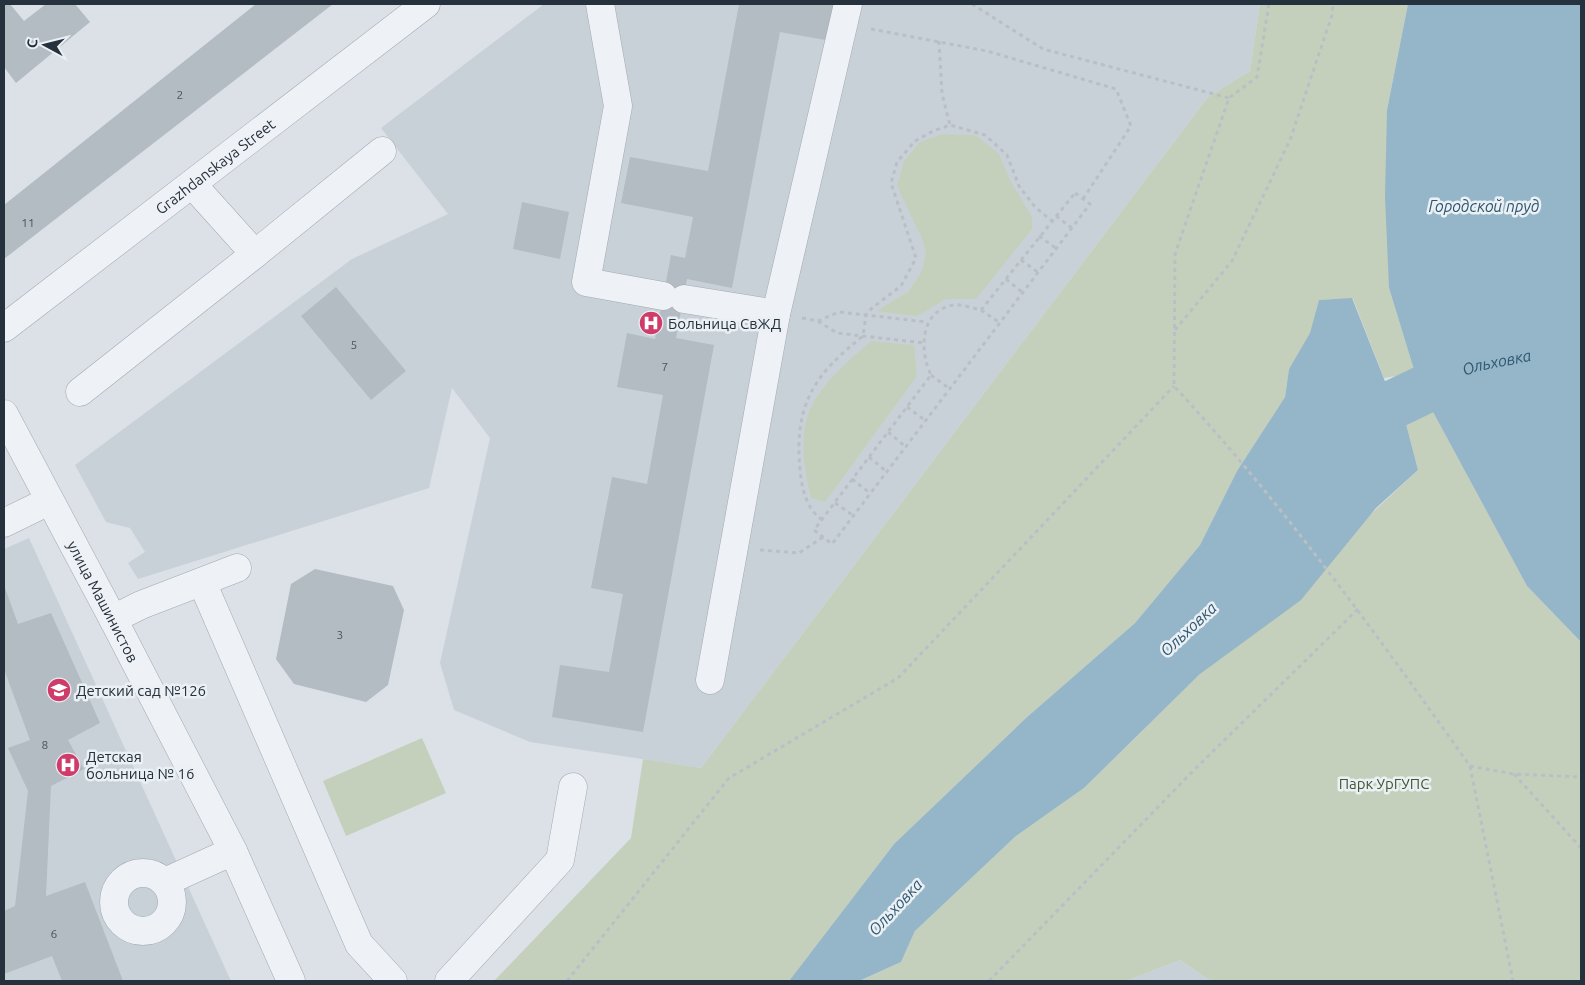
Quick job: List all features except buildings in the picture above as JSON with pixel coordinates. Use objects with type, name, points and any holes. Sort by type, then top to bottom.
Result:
[{"type":"street","name":"Grazhdanskaya Street","points":[[4,328],[426,4]]},
{"type":"street","points":[[600,4],[618,106],[586,282],[776,314]]},
{"type":"street","points":[[710,680],[776,314],[846,14]]},
{"type":"street","points":[[80,392],[382,151]]},
{"type":"street","points":[[192,184],[255,254]]},
{"type":"street","name":"улица Машинистов","points":[[4,414],[233,850],[291,981]]},
{"type":"street","points":[[4,524],[49,501]]},
{"type":"street","points":[[113,619],[141,605],[237,568]]},
{"type":"street","points":[[202,582],[359,944],[393,981]]},
{"type":"street","points":[[449,981],[560,860],[574,787]]},
{"type":"street","points":[[165,882],[233,850]]},
{"type":"path","points":[[972,4],[1043,49],[1229,98]]},
{"type":"path","points":[[1269,4],[1257,77],[1229,98],[1175,254],[1174,386],[1223,439],[1341,587],[1470,766],[1513,981]]},
{"type":"path","points":[[1174,330],[1232,261],[1290,140],[1332,15],[1333,4]]},
{"type":"path","points":[[846,14],[1116,89],[1131,126],[1083,199]]},
{"type":"path","points":[[939,41],[942,94],[950,125]]},
{"type":"path","points":[[822,520],[811,512],[802,486],[798,447],[802,414],[810,394],[829,365],[863,336],[866,315],[872,308],[901,286],[916,258],[891,182],[897,162],[915,141],[933,131],[950,125],[985,135],[1007,155],[1019,186],[1035,207],[1052,221]]},
{"type":"path","points":[[931,375],[814,530],[832,544],[1090,204],[1075,193],[981,310]]},
{"type":"path","points":[[1056,216],[1072,228]]},
{"type":"path","points":[[1040,236],[1057,249]]},
{"type":"path","points":[[1021,260],[1039,272]]},
{"type":"path","points":[[1006,279],[1023,293]]},
{"type":"path","points":[[950,389],[931,375],[927,366],[924,343],[927,322],[939,309],[956,305],[981,310],[1000,323]]},
{"type":"path","points":[[818,321],[839,312],[927,322]]},
{"type":"path","points":[[776,314],[818,321],[837,333],[924,343]]},
{"type":"path","points":[[567,981],[729,778],[898,678],[1174,386]]},
{"type":"path","points":[[907,407],[926,421]]},
{"type":"path","points":[[888,432],[906,447]]},
{"type":"path","points":[[869,457],[887,472]]},
{"type":"path","points":[[852,480],[871,494]]},
{"type":"path","points":[[835,503],[854,516]]},
{"type":"path","points":[[753,549],[799,553],[823,537]]},
{"type":"path","points":[[989,981],[1195,769],[1358,610]]},
{"type":"path","points":[[1470,766],[1513,774],[1581,777]]},
{"type":"path","points":[[1513,774],[1581,848]]},
{"type":"shaded area","name":"Больница СвЖД","points":[[544,4],[1260,4],[1250,71],[1208,97],[701,768],[530,742],[454,710],[440,663],[490,438],[452,388],[429,488],[138,579],[128,563],[145,552],[130,528],[106,522],[75,465],[352,259],[448,214],[381,128]]},
{"type":"shaded area","name":"Детская больница № 16","points":[[29,538],[231,981],[4,981],[4,549]]},
{"type":"shaded area","points":[[1180,960],[1211,981],[1126,981]]},
{"type":"green space","points":[[1260,4],[1408,4],[1387,110],[1389,288],[1415,373],[1384,378],[1353,299],[1319,300],[1311,333],[1289,369],[1285,397],[1237,471],[1200,545],[1135,623],[1026,718],[894,844],[789,981],[494,981],[631,838],[643,759],[701,768],[1208,97],[1250,71]]},
{"type":"green space","points":[[942,134],[976,135],[999,154],[1010,180],[1032,217],[1032,229],[976,299],[946,299],[917,316],[876,311],[908,292],[922,271],[926,254],[923,241],[897,186],[904,161],[920,142]]},
{"type":"green space","points":[[871,341],[914,345],[917,376],[825,502],[811,498],[805,470],[803,446],[805,426],[811,408],[820,392],[833,376]]},
{"type":"green space","name":"Парк УрГУПС","points":[[1412,412],[1433,412],[1527,586],[1581,642],[1581,981],[1211,981],[1180,960],[1126,981],[859,981],[901,962],[915,931],[1016,836],[1084,788],[1200,674],[1418,470],[1405,420]]},
{"type":"green space","points":[[422,738],[446,793],[346,836],[323,781]]},
{"type":"water","name":"Городской пруд","points":[[1408,4],[1581,4],[1581,642],[1527,586],[1433,412],[1417,393],[1415,373],[1389,288],[1385,197],[1387,110]]},
{"type":"water","points":[[1352,298],[1394,404],[1405,420],[1418,470],[1376,508],[1301,600],[1200,674],[1084,788],[1016,836],[915,931],[901,962],[859,981],[789,981],[894,844],[1026,718],[1135,623],[1200,545],[1237,471],[1285,397],[1289,369],[1310,333],[1319,300]]},
{"type":"waterway","name":"Ольховка","points":[[1343,446],[1372,411],[1394,404],[1473,366],[1581,345]]},
{"type":"place","name":"Больница СвЖД","points":[[651,323]]},
{"type":"place","name":"Детский сад №126","points":[[59,690]]},
{"type":"place","name":"Детская больница № 16","points":[[68,765]]}]
